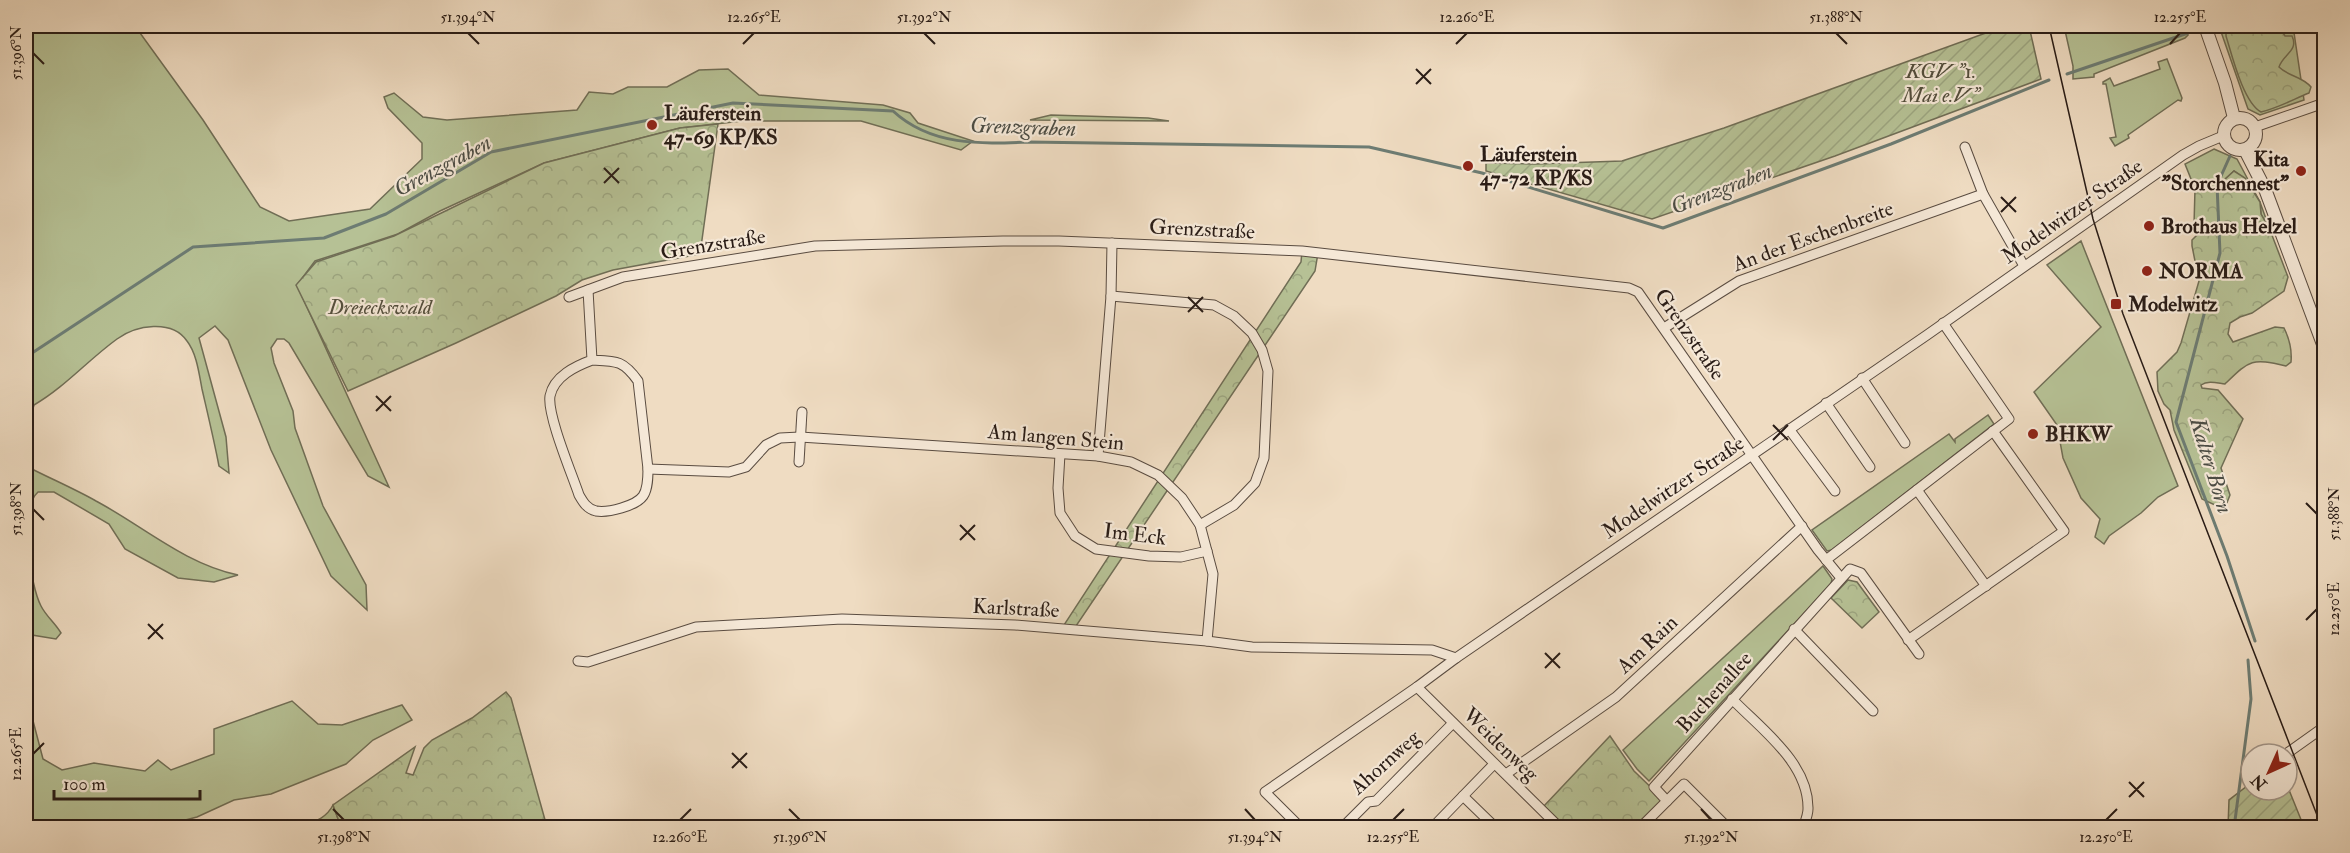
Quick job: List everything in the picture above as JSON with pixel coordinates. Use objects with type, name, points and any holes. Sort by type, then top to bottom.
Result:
[{"type":"street","points":[[2205,26],[2225,83],[2234,118]]},
{"type":"street","points":[[2255,127],[2325,103]]},
{"type":"street","points":[[2234,118],[2248,120],[2255,127],[2254,143],[2245,150],[2231,148],[2223,136],[2225,125],[2234,118]]},
{"type":"street","name":"Modelwitzer Straße","points":[[1301,828],[1265,792],[2183,155],[2223,136]]},
{"type":"street","points":[[1965,147],[1983,194],[2025,266]]},
{"type":"street","points":[[2245,150],[2265,189],[2325,347]]},
{"type":"street","name":"An der Eschenbreite","points":[[1664,328],[1739,281],[1983,194]]},
{"type":"street","name":"Grenzstraße","points":[[568,297],[623,277],[814,246],[1003,241],[1302,251],[1629,288],[1638,292],[1840,578]]},
{"type":"street","points":[[1098,456],[1108,317],[1112,296],[1112,243]]},
{"type":"street","points":[[588,290],[592,360]]},
{"type":"street","points":[[1112,296],[1214,305],[1234,316],[1252,333],[1262,350],[1268,371],[1264,458],[1255,483],[1234,505],[1200,525]]},
{"type":"street","points":[[1826,560],[2009,419],[1943,323]]},
{"type":"street","points":[[592,360],[618,361],[638,381],[648,469],[644,496],[630,507],[596,511],[585,505],[579,495],[551,412],[550,395],[562,376],[592,360]]},
{"type":"street","points":[[1862,378],[1905,443]]},
{"type":"street","points":[[1826,403],[1870,467]]},
{"type":"street","points":[[799,462],[802,412]]},
{"type":"street","points":[[1789,429],[1835,491]]},
{"type":"street","points":[[1908,639],[2064,531],[1993,431]]},
{"type":"street","name":"Am langen Stein","points":[[648,469],[729,472],[746,467],[766,445],[780,438],[800,437],[1098,456],[1131,462],[1158,475],[1182,498],[1200,525],[1213,574],[1207,641]]},
{"type":"street","name":"Im Eck","points":[[1060,454],[1058,488],[1060,513],[1075,536],[1096,549],[1149,556],[1181,557],[1207,551]]},
{"type":"street","points":[[1917,490],[1986,586]]},
{"type":"street","name":"Am Rain","points":[[1506,774],[1616,697],[1802,526]]},
{"type":"street","points":[[1840,578],[1850,569],[1861,573],[1918,654]]},
{"type":"street","name":"Buchenallee","points":[[1667,801],[1654,787],[1840,578]]},
{"type":"street","name":"Karlstraße","points":[[578,661],[588,662],[696,627],[842,620],[1015,625],[1207,641],[1252,647],[1432,650],[1456,658]]},
{"type":"street","points":[[1794,629],[1873,711]]},
{"type":"street","name":"Weidenweg","points":[[1417,687],[1560,828]]},
{"type":"street","points":[[1732,699],[1791,759],[1805,787],[1808,810],[1803,828]]},
{"type":"street","name":"Ahornweg","points":[[1342,828],[1368,802],[1376,801],[1453,723]]},
{"type":"street","points":[[2299,745],[2325,727]]},
{"type":"street","points":[[1432,827],[1494,764]]},
{"type":"street","points":[[1640,828],[1684,784],[1728,828]]},
{"type":"street","points":[[1463,796],[1496,828]]},
{"type":"green space","points":[[26,26],[135,26],[203,120],[260,207],[289,221],[370,209],[422,159],[422,143],[388,108],[384,97],[394,93],[423,117],[447,120],[577,110],[589,92],[613,94],[628,87],[667,87],[699,70],[728,69],[759,95],[883,105],[910,113],[918,123],[973,141],[961,150],[861,121],[742,121],[680,128],[544,163],[440,211],[398,234],[315,261],[297,285],[389,487],[368,476],[289,343],[284,339],[277,339],[271,348],[274,363],[293,411],[295,428],[323,506],[366,585],[367,610],[331,576],[271,450],[228,340],[215,326],[199,338],[226,437],[229,473],[219,466],[197,364],[190,346],[180,334],[172,329],[154,326],[134,330],[117,339],[56,390],[34,405],[29,422],[26,466]]},
{"type":"green space","name":"KGV \"1. Mai e.V.\"","points":[[2005,26],[2029,26],[2041,79],[1835,156],[1652,219],[1486,171],[1486,163],[1622,161],[1724,128]]},
{"type":"green space","points":[[2064,26],[2194,26],[2183,30],[2188,35],[2185,38],[2094,74],[2094,77],[2073,79],[2073,66]]},
{"type":"green space","points":[[2219,26],[2293,26],[2304,100],[2260,115],[2248,109]]},
{"type":"green space","points":[[2255,26],[2283,26],[2282,31],[2285,36],[2292,36],[2294,41],[2292,49],[2279,67],[2311,87],[2309,93],[2261,112],[2249,99],[2244,89],[2226,36],[2226,33],[2234,30],[2248,31]]},
{"type":"green space","points":[[2167,59],[2182,98],[2181,101],[2178,100],[2115,146],[2110,138],[2116,137],[2106,84],[2103,82],[2110,78],[2114,86],[2160,69],[2158,62]]},
{"type":"green space","points":[[1051,115],[1148,118],[1169,121],[1030,120]]},
{"type":"green space","name":"Dreieckswald","points":[[718,124],[700,254],[613,270],[582,280],[556,296],[348,391],[296,285],[316,262],[394,236],[544,163],[680,128]]},
{"type":"green space","points":[[2214,149],[2237,159],[2260,202],[2244,178],[2234,171],[2223,181],[2200,184],[2195,189],[2185,164]]},
{"type":"green space","points":[[2234,171],[2245,178],[2260,202],[2261,214],[2270,230],[2288,277],[2284,291],[2252,313],[2230,323],[2228,334],[2233,342],[2275,327],[2284,328],[2290,345],[2291,362],[2286,366],[2265,362],[2252,363],[2240,370],[2225,384],[2210,382],[2201,385],[2202,388],[2218,390],[2243,419],[2221,468],[2230,495],[2226,505],[2217,506],[2202,499],[2174,430],[2170,410],[2164,404],[2158,391],[2157,372],[2177,352],[2199,281],[2192,246],[2192,240],[2198,234],[2194,225],[2195,189],[2200,184],[2223,181]]},
{"type":"green space","points":[[2260,202],[2270,230],[2261,214]]},
{"type":"green space","points":[[2081,241],[2178,486],[2158,497],[2141,513],[2109,536],[2104,544],[2095,537],[2100,519],[2081,498],[2063,458],[2057,425],[2034,392],[2101,327],[2047,265]]},
{"type":"green space","points":[[1302,251],[1318,253],[1315,271],[1074,629],[1062,628],[1301,262]]},
{"type":"green space","points":[[1988,415],[1994,424],[1832,550],[1827,551],[1812,530],[1949,434],[1955,442],[1955,439]]},
{"type":"green space","points":[[26,466],[96,501],[182,553],[219,570],[238,575],[214,582],[178,578],[125,549],[109,524],[54,492],[38,492],[32,501],[29,514],[30,565],[41,606],[61,633],[56,639],[26,634]]},
{"type":"green space","points":[[1823,566],[1832,579],[1831,584],[1649,781],[1623,750]]},
{"type":"green space","points":[[1848,580],[1857,582],[1879,612],[1862,628],[1831,598]]},
{"type":"green space","points":[[506,692],[511,698],[547,827],[341,827],[333,805],[415,747],[406,773],[413,775],[424,748],[432,740],[472,718]]},
{"type":"green space","points":[[26,694],[43,759],[62,770],[94,763],[145,771],[158,760],[171,770],[214,754],[214,729],[292,701],[318,724],[342,725],[402,705],[412,720],[373,740],[346,764],[271,794],[234,800],[197,817],[162,826],[26,827]]},
{"type":"green space","points":[[1610,736],[1634,771],[1663,799],[1634,827],[1566,827],[1544,806]]},
{"type":"green space","points":[[2239,792],[2239,802],[2294,802],[2304,827],[2228,827],[2229,800]]},
{"type":"green space","points":[[333,805],[341,827],[298,828],[323,817]]},
{"type":"waterway","name":"Grenzgraben","points":[[2067,74],[2188,33]]},
{"type":"waterway","name":"Grenzgraben","points":[[26,357],[193,247],[324,238],[386,214],[491,152],[733,103],[893,111],[923,131],[940,137],[974,142],[1369,147],[1482,173],[1663,228],[1891,144],[2049,80]]},
{"type":"waterway","name":"Kalter Born","points":[[2230,156],[2217,185],[2220,253],[2176,422],[2227,556],[2255,641]]},
{"type":"waterway","name":"Kalter Born","points":[[2234,828],[2251,699],[2248,660]]},
{"type":"tram line","points":[[2049,26],[2093,219],[2123,314],[2322,828]]},
{"type":"place","name":"Läuferstein 47-69 KP/KS","points":[[652,125]]},
{"type":"place","name":"Läuferstein 47-72 KP/KS","points":[[1468,166]]},
{"type":"place","name":"Kita \"Storchennest\"","points":[[2301,171]]},
{"type":"place","name":"Brothaus Helzel","points":[[2149,226]]},
{"type":"place","name":"NORMA","points":[[2147,271]]},
{"type":"place","name":"Modelwitz","points":[[2116,304]]},
{"type":"place","name":"BHKW","points":[[2033,434]]}]
